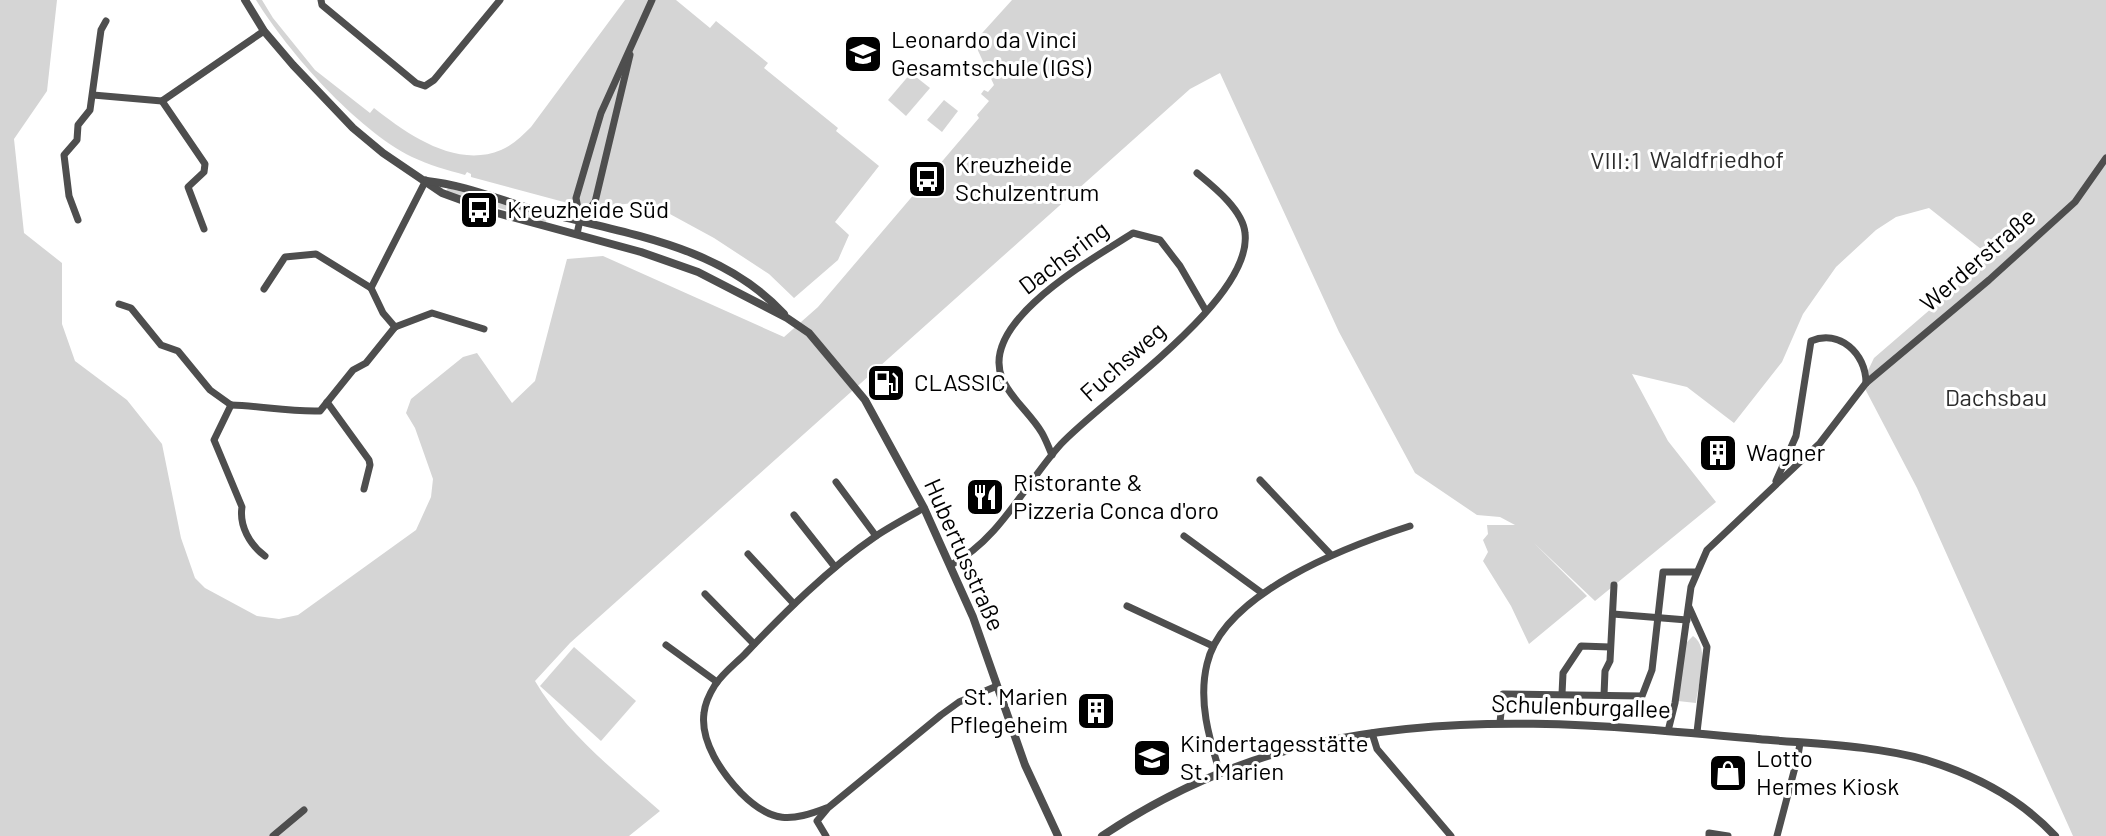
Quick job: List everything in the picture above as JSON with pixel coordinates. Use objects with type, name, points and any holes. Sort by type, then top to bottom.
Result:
[{"type":"street","name":"Hubertusstraße","points":[[245,0],[264,31],[353,128],[383,153],[442,193],[497,213],[698,272],[787,318],[809,333],[865,400],[924,508],[973,617],[1025,765],[1058,836]]},
{"type":"street","points":[[321,0],[322,5],[416,83],[425,86],[434,80],[494,2]]},
{"type":"street","points":[[577,234],[580,220],[576,198],[601,113],[652,0]]},
{"type":"street","points":[[78,220],[69,196],[64,155],[77,140],[78,125],[90,110],[101,30],[106,21]]},
{"type":"street","points":[[93,95],[162,101],[264,31]]},
{"type":"street","points":[[580,220],[595,202],[636,33]]},
{"type":"street","points":[[162,101],[205,164],[204,172],[188,187],[204,229]]},
{"type":"street","name":"Werderstraße","points":[[1668,731],[1675,703],[1688,605],[1696,572],[1707,550],[1820,443],[1866,383],[1989,280],[2075,202],[2106,158]]},
{"type":"street","name":"Fuchsweg","points":[[951,565],[963,559],[995,530],[1062,443],[1162,357],[1238,272],[1246,233],[1228,198],[1197,173]]},
{"type":"street","name":"Hubertusstraße","points":[[426,180],[661,241],[736,275],[769,298],[787,318]]},
{"type":"street","points":[[371,288],[426,180]]},
{"type":"street","name":"Dachsring","points":[[1052,455],[1043,433],[1003,381],[998,361],[1002,342],[1031,305],[1133,233],[1160,240],[1180,266],[1206,311]]},
{"type":"street","points":[[264,289],[285,257],[316,254],[371,288],[383,313],[395,327]]},
{"type":"street","points":[[119,304],[131,308],[161,345],[178,351],[210,390],[231,405],[276,407],[286,412],[320,411],[353,370],[366,363],[395,327],[432,313],[484,329]]},
{"type":"street","name":"Werderstraße","points":[[1772,487],[1786,463],[1796,436],[1811,341],[1832,337],[1850,347],[1861,360],[1866,383]]},
{"type":"street","points":[[327,402],[369,460],[364,489]]},
{"type":"street","points":[[231,405],[214,440],[238,495],[241,517],[251,543],[265,556]]},
{"type":"street","points":[[1260,480],[1331,555]]},
{"type":"street","points":[[836,482],[876,536]]},
{"type":"street","points":[[829,807],[804,817],[776,819],[759,809],[739,791],[720,767],[704,729],[704,712],[717,682],[794,604],[876,536],[924,508]]},
{"type":"street","points":[[794,515],[835,567]]},
{"type":"street","points":[[1220,773],[1205,720],[1204,705],[1207,663],[1213,646],[1262,593],[1331,555],[1410,526]]},
{"type":"street","points":[[1184,536],[1262,593]]},
{"type":"street","points":[[748,554],[794,604]]},
{"type":"street","points":[[1500,722],[1503,694],[1642,696],[1652,670],[1663,572],[1696,572]]},
{"type":"street","points":[[1604,695],[1614,585]]},
{"type":"street","points":[[705,594],[754,644]]},
{"type":"street","points":[[1688,605],[1707,647],[1697,732]]},
{"type":"street","points":[[1127,606],[1213,646]]},
{"type":"street","points":[[1613,614],[1687,620]]},
{"type":"street","points":[[666,645],[717,682]]},
{"type":"street","points":[[1562,694],[1563,673],[1581,646],[1610,647]]},
{"type":"street","points":[[826,836],[817,821],[829,807],[959,702],[997,686]]},
{"type":"street","name":"Schulenburgallee","points":[[1102,836],[1170,796],[1220,773],[1311,744],[1423,726],[1500,722],[1697,732],[1877,751],[1923,759],[1970,775],[2022,805],[2055,836]]},
{"type":"street","points":[[1372,733],[1377,749],[1451,836]]},
{"type":"street","points":[[1777,836],[1800,743]]},
{"type":"street","points":[[273,836],[304,810]]},
{"type":"street","points":[[1709,836],[1709,833],[1728,836]]},
{"type":"green space","points":[[0,0],[57,0],[47,91],[14,139],[24,233],[62,263],[62,324],[75,361],[127,400],[162,444],[181,538],[195,578],[205,588],[257,616],[279,619],[298,615],[416,530],[431,497],[433,479],[415,428],[406,413],[411,399],[463,357],[477,353],[512,403],[535,381],[567,259],[603,256],[784,337],[818,307],[979,118],[977,115],[989,101],[981,94],[994,85],[974,42],[1012,0],[2106,0],[2106,836],[2073,836],[1917,488],[1862,383],[1874,358],[1991,257],[1929,208],[1896,217],[1876,230],[1836,267],[1803,314],[1782,362],[1734,423],[1687,387],[1632,374],[1668,441],[1716,502],[1595,601],[1534,543],[1587,596],[1529,644],[1511,606],[1483,561],[1488,552],[1483,540],[1488,534],[1487,525],[1515,525],[1500,517],[1477,515],[1415,473],[1339,332],[1220,73],[1190,89],[570,643],[535,681],[576,734],[660,811],[629,836],[0,836]]},
{"type":"green space","points":[[256,0],[262,0],[315,70],[370,113],[374,108],[433,146],[467,155],[484,155],[513,143],[531,127],[625,0],[676,0],[710,28],[716,21],[768,63],[764,68],[879,166],[835,222],[849,235],[838,260],[794,298],[769,274],[714,238],[646,201],[590,209],[471,177],[467,172],[465,175],[412,157],[369,128],[325,88],[286,43]]},
{"type":"green space","points":[[911,73],[930,88],[906,116],[888,100]]},
{"type":"green space","points":[[944,100],[958,111],[942,132],[927,120]]},
{"type":"green space","points":[[448,188],[548,216],[546,222],[446,192]]},
{"type":"green space","points":[[1693,636],[1702,657],[1696,703],[1678,701],[1686,643]]},
{"type":"green space","points":[[574,647],[636,701],[601,741],[540,686]]},
{"type":"place","name":"Leonardo da Vinci Gesamtschule (IGS)","points":[[863,54]]},
{"type":"place","name":"Kreuzheide Schulzentrum","points":[[927,179]]},
{"type":"place","name":"Kreuzheide Süd","points":[[479,210]]},
{"type":"place","name":"CLASSIC","points":[[886,383]]},
{"type":"place","name":"Wagner","points":[[1718,453]]},
{"type":"place","name":"Ristorante & Pizzeria Conca d'oro","points":[[985,497]]},
{"type":"place","name":"St. Marien Pflegeheim","points":[[1096,711]]},
{"type":"place","name":"Kindertagesstätte St. Marien","points":[[1152,758]]},
{"type":"place","name":"Lotto Hermes Kiosk","points":[[1728,773]]},
{"type":"park label","name":"Waldfriedhof","points":[[1717,160]]},
{"type":"park label","name":"VIII:1","points":[[1615,161]]},
{"type":"park label","name":"Dachsbau","points":[[1996,398]]}]
